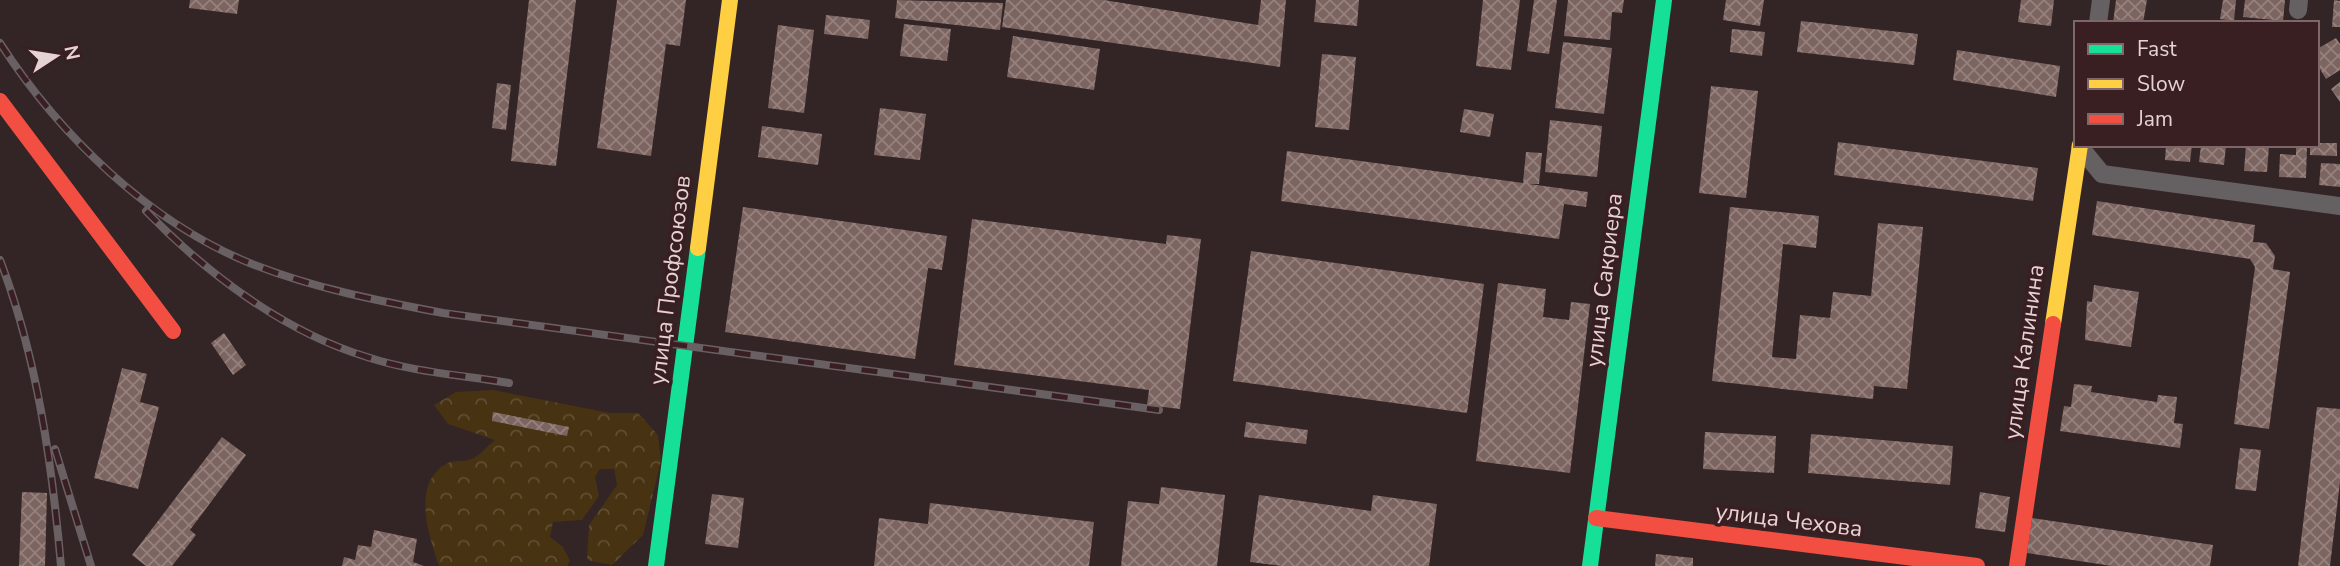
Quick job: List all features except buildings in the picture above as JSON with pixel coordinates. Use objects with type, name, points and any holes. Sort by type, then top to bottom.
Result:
[{"type":"street","name":"улица Профсоюзов","points":[[656,566],[730,0]]},
{"type":"street","name":"улица Сакриера","points":[[1590,566],[1664,0]]},
{"type":"street","points":[[2098,21],[2101,0]]},
{"type":"street","points":[[0,100],[173,331]]},
{"type":"street","name":"улица Калинина","points":[[2017,566],[2080,147]]},
{"type":"street","points":[[2081,147],[2102,174],[2340,206]]},
{"type":"street","name":"улица Чехова","points":[[1596,518],[1977,566]]},
{"type":"green space","points":[[493,390],[610,413],[638,413],[658,435],[661,461],[643,535],[612,565],[587,560],[589,525],[617,485],[614,469],[600,469],[595,477],[599,496],[582,520],[553,522],[550,537],[563,547],[570,561],[567,566],[440,566],[425,509],[429,482],[448,463],[473,459],[495,440],[448,424],[434,405],[456,392]]},
{"type":"railway","points":[[0,43],[50,111],[79,143],[143,200],[214,247],[299,280],[371,299],[443,313],[1159,410]]},
{"type":"railway","points":[[146,211],[220,278],[276,316],[306,332],[336,346],[384,362],[509,383]]},
{"type":"railway","points":[[0,260],[24,334],[41,411],[61,566]]},
{"type":"railway","points":[[55,449],[91,566]]},
{"type":"traffic: fast","points":[[1590,566],[1664,0]]},
{"type":"traffic: fast","points":[[656,566],[698,248]]},
{"type":"traffic: slow","points":[[698,248],[730,0]]},
{"type":"traffic: slow","points":[[2053,324],[2080,147]]},
{"type":"traffic: jam","points":[[0,101],[173,331]]},
{"type":"traffic: jam","points":[[2017,566],[2053,324]]},
{"type":"traffic: jam","points":[[1596,518],[1977,566]]}]
